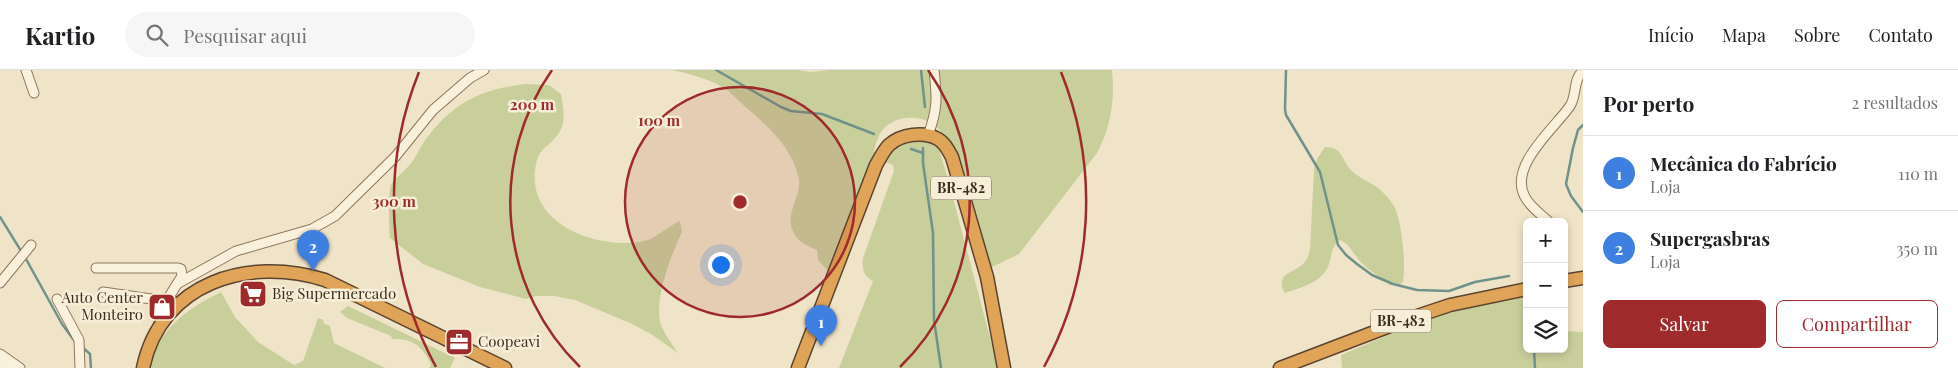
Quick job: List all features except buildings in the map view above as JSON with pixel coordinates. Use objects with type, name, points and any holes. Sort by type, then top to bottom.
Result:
[{"type":"highway","points":[[798,368],[876,164],[890,144],[900,138],[928,135]]},
{"type":"highway","name":"BR-482","points":[[928,135],[939,140],[952,157],[987,277],[1004,368]]},
{"type":"highway","points":[[143,368],[153,336],[172,302],[204,286],[239,275],[284,271],[304,274],[344,289],[504,368]]},
{"type":"highway","points":[[1568,280],[1583,278]]},
{"type":"highway","name":"BR-482","points":[[1280,368],[1419,315],[1523,290]]},
{"type":"street","points":[[26,70],[34,93]]},
{"type":"street","points":[[177,284],[236,250],[312,229],[335,216],[395,156],[433,110],[470,78],[484,70]]},
{"type":"street","points":[[928,135],[937,106],[934,70]]},
{"type":"street","points":[[1545,218],[1525,198],[1520,180],[1522,171],[1546,135],[1570,106],[1576,92],[1577,79],[1583,71]]},
{"type":"street","points":[[0,283],[26,251]]},
{"type":"street","points":[[96,268],[178,268],[182,272],[172,302],[103,292]]},
{"type":"street","points":[[57,299],[79,340],[80,368]]},
{"type":"street","points":[[0,354],[20,368]]},
{"type":"street","points":[[0,362],[8,368]]},
{"type":"green space","points":[[672,70],[798,70],[810,72],[831,70],[1112,70],[1113,92],[1109,123],[1097,153],[1019,254],[988,269],[948,141],[944,135],[934,125],[922,119],[900,119],[890,124],[881,132],[878,138],[868,180],[830,273],[818,260],[817,250],[796,237],[792,229],[791,217],[798,192],[799,180],[791,156],[784,146],[768,127],[727,90],[704,79]]},
{"type":"green space","points":[[525,84],[549,85],[561,94],[564,116],[562,128],[559,134],[539,155],[537,160],[535,181],[539,199],[549,214],[564,226],[581,235],[601,241],[621,243],[645,241],[680,221],[682,232],[665,276],[659,312],[661,326],[678,353],[651,334],[630,323],[575,300],[554,296],[536,296],[526,299],[480,287],[423,264],[390,238],[389,203],[391,185],[412,162],[436,126],[458,107],[481,94]]},
{"type":"green space","points":[[907,135],[937,143],[998,368],[839,368],[873,281],[864,271],[863,258],[894,171],[893,165],[885,162],[890,148]]},
{"type":"green space","points":[[1325,147],[1336,149],[1352,171],[1378,188],[1394,206],[1399,222],[1404,254],[1403,282],[1399,285],[1390,285],[1367,268],[1347,244],[1340,240],[1333,250],[1327,269],[1319,278],[1308,285],[1285,293],[1282,284],[1284,276],[1304,263],[1310,249],[1314,170],[1317,159]]},
{"type":"green space","points":[[221,292],[235,317],[258,342],[294,365],[303,361],[318,318],[324,320],[323,323],[330,326],[334,343],[385,368],[149,368],[154,354],[167,331],[185,313]]},
{"type":"green space","points":[[1523,294],[1523,353],[1568,353],[1568,331],[1583,332],[1583,368],[1342,368],[1341,355],[1438,314]]},
{"type":"green space","points":[[348,306],[455,358],[450,368],[429,368],[431,365],[428,358],[416,344],[405,340],[392,339],[391,336],[347,318],[340,312]]},
{"type":"waterway","points":[[716,70],[781,107],[791,111],[822,114],[874,134]]},
{"type":"waterway","points":[[921,70],[925,107]]},
{"type":"waterway","points":[[1286,70],[1286,115],[1320,172],[1338,245],[1346,255],[1372,275],[1393,284],[1417,290],[1449,291],[1475,282],[1509,276]]},
{"type":"waterway","points":[[1583,125],[1578,130],[1566,184],[1571,196],[1583,212]]},
{"type":"waterway","points":[[923,148],[923,163],[933,233],[934,320],[941,368]]},
{"type":"waterway","points":[[911,149],[923,153]]},
{"type":"waterway","points":[[0,217],[62,324],[76,343]]},
{"type":"waterway","points":[[81,346],[90,354],[91,368]]},
{"type":"waterway","points":[[1534,353],[1535,368]]},
{"type":"place","name":"Supergasbras","points":[[313,271]]},
{"type":"place","name":"Big Supermercado","points":[[253,294]]},
{"type":"place","name":"Auto Center Monteiro","points":[[162,307]]},
{"type":"place","name":"Coopeavi","points":[[459,342]]},
{"type":"place","name":"Mecânica do Fabrício","points":[[821,346]]}]
